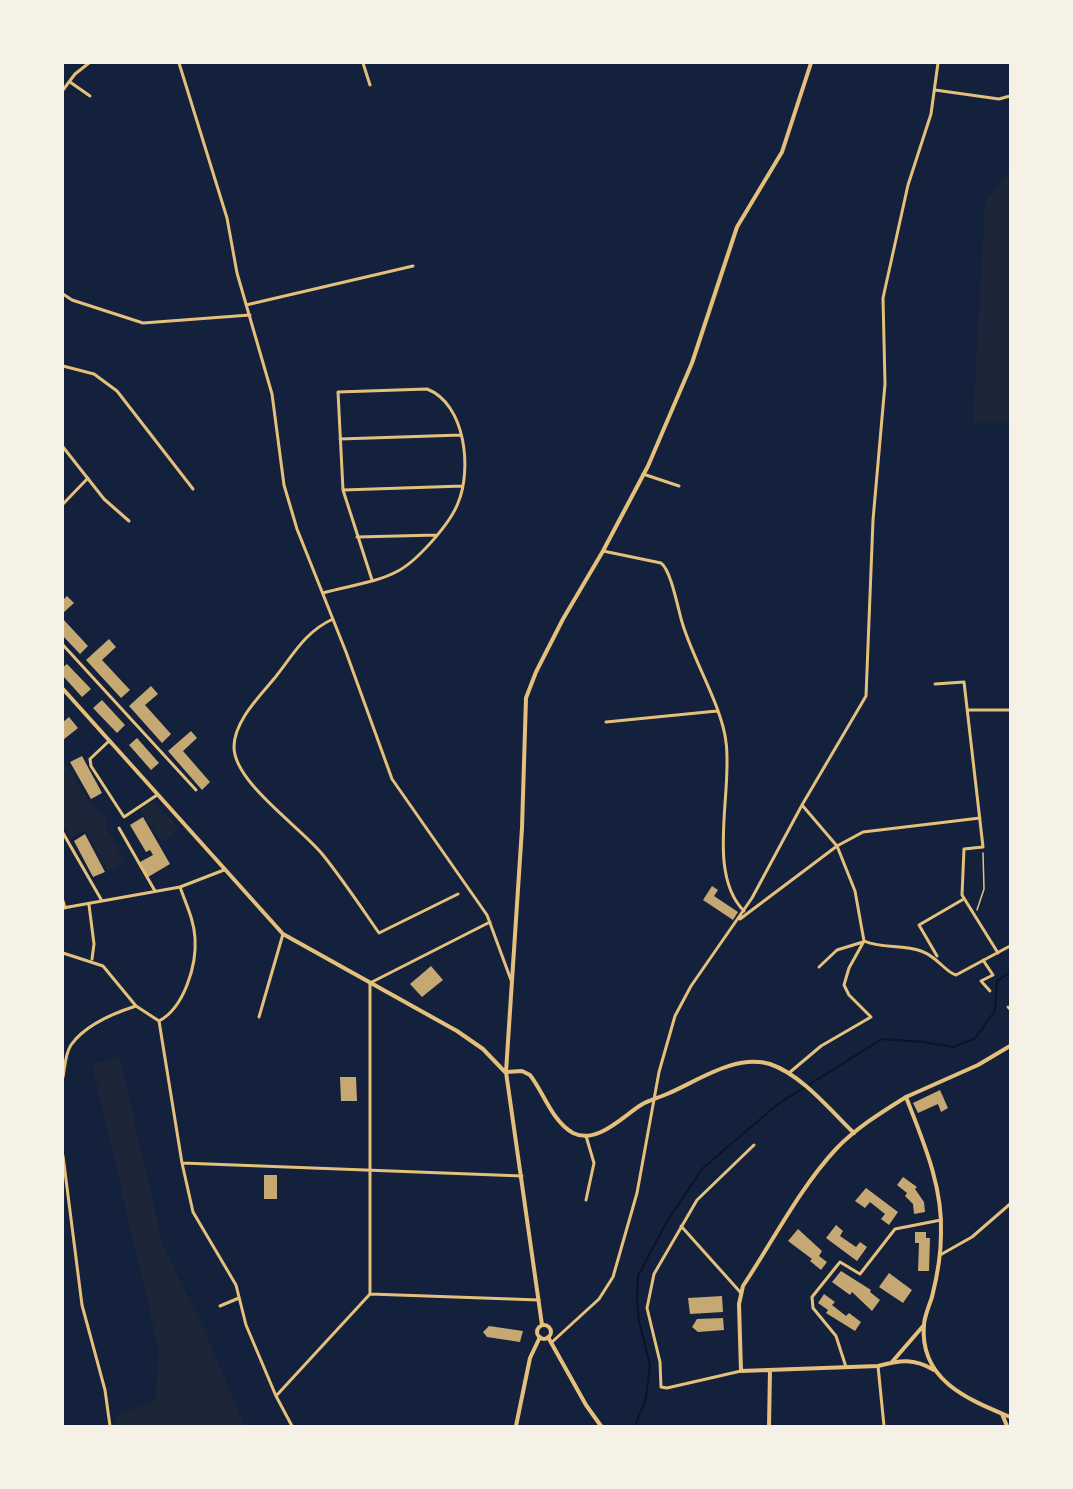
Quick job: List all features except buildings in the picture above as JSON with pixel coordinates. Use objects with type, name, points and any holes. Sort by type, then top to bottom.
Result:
[{"type":"main road","points":[[542,1325],[506,1072],[522,828],[526,698],[536,672],[563,619],[603,551],[643,474],[692,363],[738,227],[782,152],[811,63]]},
{"type":"main road","points":[[63,689],[283,934],[472,1040],[506,1072],[522,1071],[530,1075],[566,1127],[575,1134],[586,1136],[607,1128],[654,1099],[719,1069],[740,1064],[768,1064],[789,1073],[854,1133]]},
{"type":"main road","points":[[1010,1046],[978,1065],[906,1097],[854,1133],[837,1148],[805,1189],[741,1293],[741,1371],[878,1366],[912,1360],[934,1370],[955,1391],[1010,1417]]},
{"type":"main road","points":[[892,1362],[913,1340],[924,1324],[940,1255],[941,1220],[933,1172],[906,1097]]},
{"type":"main road","points":[[924,1324],[934,1370]]},
{"type":"main road","points":[[542,1325],[550,1329],[548,1337]]},
{"type":"main road","points":[[516,1426],[530,1358],[540,1337],[537,1330],[542,1325]]},
{"type":"main road","points":[[540,1337],[548,1337]]},
{"type":"main road","points":[[548,1337],[586,1405],[601,1426]]},
{"type":"main road","points":[[769,1426],[770,1370]]},
{"type":"main road","points":[[1002,1413],[1007,1426]]},
{"type":"street","points":[[63,90],[89,63]]},
{"type":"street","points":[[179,63],[227,218],[246,305],[276,412],[284,486],[297,529],[392,779],[490,922],[512,982]]},
{"type":"street","points":[[363,63],[370,85]]},
{"type":"street","points":[[552,1342],[599,1299],[613,1277],[637,1193],[668,1033],[675,1016],[691,987],[744,911],[802,805],[866,696],[873,520],[885,374],[883,298],[901,214],[931,114],[938,63]]},
{"type":"street","points":[[70,82],[90,96]]},
{"type":"street","points":[[934,90],[999,99],[1010,96]]},
{"type":"street","points":[[246,305],[413,266]]},
{"type":"street","points":[[63,294],[72,300],[144,323],[250,315]]},
{"type":"street","points":[[63,366],[94,374],[117,391],[193,489]]},
{"type":"street","points":[[323,593],[372,580],[398,572],[436,535],[456,509],[463,486],[461,435],[448,405],[439,395],[427,389],[338,392],[343,490],[372,580]]},
{"type":"street","points":[[340,439],[461,435]]},
{"type":"street","points":[[63,447],[104,500],[129,521]]},
{"type":"street","points":[[643,474],[679,486]]},
{"type":"street","points":[[63,504],[88,478]]},
{"type":"street","points":[[343,490],[463,486]]},
{"type":"street","points":[[357,537],[436,535]]},
{"type":"street","points":[[603,551],[665,566],[686,635],[725,736],[727,756],[725,867],[734,898],[744,911]]},
{"type":"street","points":[[333,619],[311,631],[249,711],[235,737],[236,757],[245,774],[283,819],[323,854],[379,933],[458,894]]},
{"type":"street","points":[[63,645],[196,790]]},
{"type":"street","points":[[935,684],[964,682],[983,847],[964,849],[963,899],[975,913],[998,953]]},
{"type":"street","points":[[967,711],[1010,710]]},
{"type":"street","points":[[606,722],[717,711]]},
{"type":"street","points":[[110,741],[90,759],[91,766],[124,818],[157,795]]},
{"type":"street","points":[[789,1073],[821,1046],[871,1017],[849,995],[844,985],[849,968],[864,941],[855,891],[837,846],[802,805]]},
{"type":"street","points":[[738,920],[837,846],[863,831],[980,818]]},
{"type":"street","points":[[118,828],[155,891]]},
{"type":"street","points":[[63,832],[103,902]]},
{"type":"street","points":[[63,901],[64,908],[90,905],[180,887],[224,870]]},
{"type":"street","points":[[159,1021],[177,1007],[194,947],[190,915],[180,887]]},
{"type":"street","points":[[963,899],[919,926],[938,958],[949,971],[956,975],[1010,946]]},
{"type":"street","points":[[90,905],[94,944],[92,960]]},
{"type":"street","points":[[276,1396],[370,1294],[370,983],[490,922]]},
{"type":"street","points":[[259,1017],[283,934]]},
{"type":"street","points":[[819,967],[837,950],[864,941],[905,946],[938,958]]},
{"type":"street","points":[[63,953],[92,960],[110,971],[136,1006],[159,1021],[182,1163],[193,1212],[231,1275],[240,1298],[246,1325],[276,1396],[292,1426]]},
{"type":"street","points":[[983,960],[993,975],[981,981],[990,991]]},
{"type":"street","points":[[63,1076],[70,1046],[78,1037],[105,1019],[136,1006]]},
{"type":"street","points":[[586,1136],[594,1163],[586,1200]]},
{"type":"street","points":[[741,1371],[667,1388],[661,1387],[660,1362],[648,1321],[648,1295],[654,1274],[697,1200],[754,1145]]},
{"type":"street","points":[[63,1156],[82,1305],[105,1390],[110,1426]]},
{"type":"street","points":[[182,1163],[522,1176]]},
{"type":"street","points":[[940,1255],[972,1237],[1010,1204]]},
{"type":"street","points":[[846,1367],[836,1336],[813,1308],[812,1297],[840,1262],[860,1275],[896,1229],[941,1220]]},
{"type":"street","points":[[681,1226],[741,1293]]},
{"type":"street","points":[[370,1294],[539,1300]]},
{"type":"street","points":[[220,1306],[240,1298]]},
{"type":"street","points":[[878,1366],[884,1426]]},
{"type":"path","points":[[975,913],[984,889],[983,847]]},
{"type":"shaded area","points":[[1010,170],[1010,423],[973,423],[985,202]]},
{"type":"shaded area","points":[[63,759],[89,802],[108,819],[106,827],[125,862],[108,871],[85,830],[71,837],[63,825]]},
{"type":"shaded area","points":[[151,799],[180,829],[161,842],[140,808]]},
{"type":"shaded area","points":[[120,1058],[163,1246],[206,1334],[245,1426],[117,1426],[115,1416],[155,1401],[159,1351],[92,1064]]},
{"type":"waterway","points":[[635,1426],[646,1398],[650,1365],[639,1321],[638,1276],[667,1221],[703,1168],[778,1104],[882,1039],[953,1047],[974,1039],[995,1011],[997,981],[1010,972]]}]
